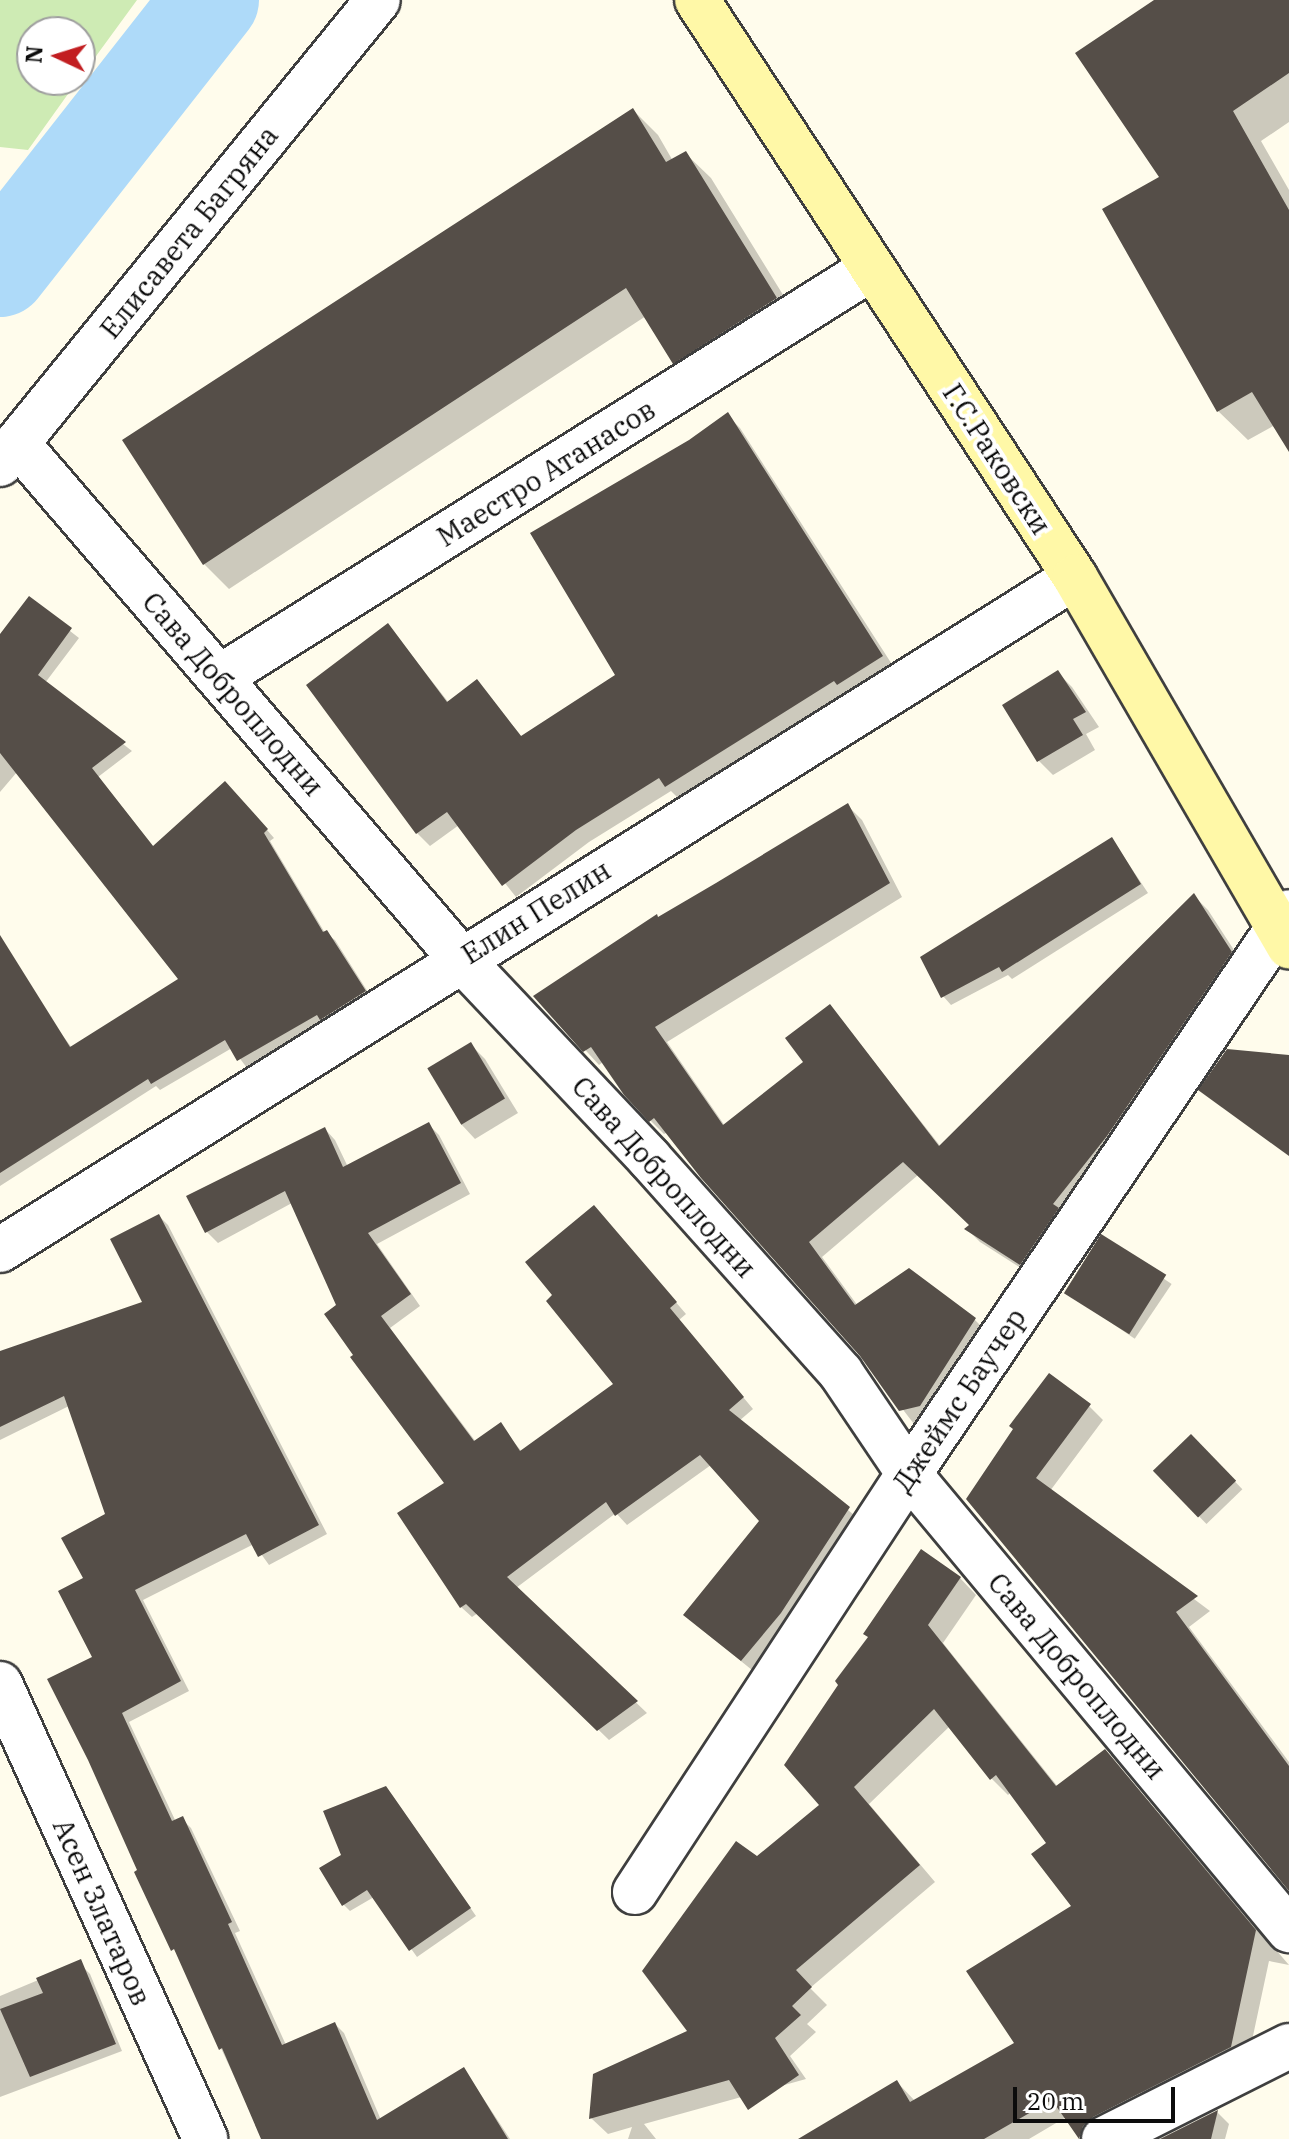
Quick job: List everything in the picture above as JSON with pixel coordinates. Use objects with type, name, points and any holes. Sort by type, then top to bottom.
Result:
[{"type":"street","name":"Елисавета Багряна","points":[[8,454],[378,0]]},
{"type":"street","name":"Г.С.Раковски","points":[[697,0],[1075,577],[1285,929]]},
{"type":"street","name":"Маестро Атанасов","points":[[220,677],[872,268]]},
{"type":"street","name":"Сава Доброплодни","points":[[8,454],[220,677],[461,959],[649,1158],[841,1373],[909,1474],[1289,1930]]},
{"type":"street","name":"Елин Пелин","points":[[0,1250],[1075,577]]},
{"type":"street","name":"Джеймс Баучер","points":[[635,1892],[909,1474],[1285,929]]},
{"type":"street","name":"Асен Златаров","points":[[0,1684],[205,2139]]},
{"type":"street","points":[[1104,2139],[1289,2046]]},
{"type":"green space","points":[[0,0],[137,0],[96,56],[96,16],[16,16],[16,96],[67,96],[28,150],[0,147]]},
{"type":"building","points":[[1154,0],[1289,0],[1289,73],[1233,111],[1289,210],[1289,452],[1252,392],[1217,412],[1102,209],[1159,177],[1075,53]]},
{"type":"building","points":[[633,108],[666,162],[686,151],[777,298],[673,364],[626,288],[203,565],[122,440]]},
{"type":"building","points":[[728,412],[883,656],[837,685],[834,681],[665,787],[659,778],[576,830],[502,886],[447,812],[416,834],[306,685],[388,623],[447,702],[477,679],[521,736],[615,675],[530,533],[689,440]]},
{"type":"building","points":[[29,596],[72,628],[38,675],[126,742],[92,768],[153,846],[225,781],[268,829],[264,833],[323,932],[327,930],[366,991],[320,1020],[317,1015],[237,1061],[225,1040],[151,1084],[148,1079],[0,1173],[0,935],[70,1047],[178,979],[0,753],[0,634]]},
{"type":"building","points":[[1058,670],[1086,712],[1073,719],[1083,735],[1037,762],[1002,705]]},
{"type":"building","points":[[848,803],[890,883],[655,1027],[723,1125],[803,1062],[785,1038],[830,1004],[939,1146],[1194,893],[1232,952],[1107,1136],[1053,1204],[1059,1208],[1020,1265],[964,1229],[969,1225],[903,1162],[809,1242],[855,1305],[909,1268],[976,1318],[920,1406],[899,1411],[860,1356],[701,1178],[654,1118],[649,1122],[624,1095],[591,1047],[583,1052],[533,996],[657,914],[658,917]]},
{"type":"building","points":[[1112,837],[1141,884],[1002,972],[999,967],[941,998],[920,957]]},
{"type":"building","points":[[471,1042],[505,1099],[461,1125],[427,1068]]},
{"type":"building","points":[[1227,1049],[1289,1055],[1289,1156],[1198,1090]]},
{"type":"building","points":[[429,1122],[461,1183],[368,1233],[411,1294],[381,1316],[474,1441],[501,1422],[520,1451],[613,1384],[546,1301],[552,1295],[525,1262],[594,1205],[677,1302],[670,1308],[744,1397],[729,1410],[850,1507],[781,1613],[741,1661],[683,1615],[759,1521],[700,1455],[615,1516],[606,1502],[507,1577],[638,1701],[597,1731],[466,1604],[460,1608],[397,1513],[444,1483],[350,1357],[353,1355],[324,1314],[336,1305],[285,1191],[205,1233],[186,1196],[325,1127],[343,1167]]},
{"type":"building","points":[[159,1214],[319,1525],[258,1557],[246,1534],[135,1590],[181,1681],[122,1713],[172,1821],[183,1816],[232,1922],[228,1924],[282,2045],[335,2022],[377,2120],[464,2067],[508,2139],[261,2139],[222,2048],[219,2050],[174,1949],[171,1951],[134,1872],[137,1870],[88,1760],[47,1679],[92,1657],[58,1591],[83,1578],[61,1538],[105,1514],[64,1396],[0,1427],[0,1351],[142,1302],[110,1239]]},
{"type":"building","points":[[1101,1234],[1166,1275],[1129,1334],[1064,1293]]},
{"type":"building","points":[[1049,1373],[1091,1404],[1036,1478],[1198,1596],[1176,1612],[1289,1766],[1289,1891],[966,1499],[1013,1429],[1009,1426]]},
{"type":"building","points":[[1191,1434],[1236,1481],[1198,1518],[1153,1471]]},
{"type":"building","points":[[921,1549],[961,1577],[928,1625],[1056,1786],[1105,1749],[1256,1930],[1231,2047],[1093,2117],[1083,2126],[1079,2139],[1052,2100],[984,2139],[798,2139],[897,2080],[910,2102],[1014,2043],[966,1971],[1071,1906],[1031,1854],[1046,1843],[996,1775],[990,1780],[934,1709],[854,1787],[920,1865],[796,1970],[812,1987],[792,2006],[801,2015],[775,2038],[799,2075],[748,2110],[729,2080],[589,2119],[593,2074],[687,2031],[642,1971],[736,1841],[757,1856],[819,1805],[784,1765],[838,1685],[835,1681],[868,1637],[863,1634]]},
{"type":"building","points":[[386,1786],[471,1908],[409,1951],[367,1890],[342,1906],[319,1868],[341,1855],[323,1811]]},
{"type":"building","points":[[81,1959],[116,2044],[30,2077],[0,2009],[43,1993],[36,1978]]},
{"type":"building","points":[[1218,2110],[1211,2139],[1160,2139]]},
{"type":"waterway","points":[[0,269],[211,0]]}]
